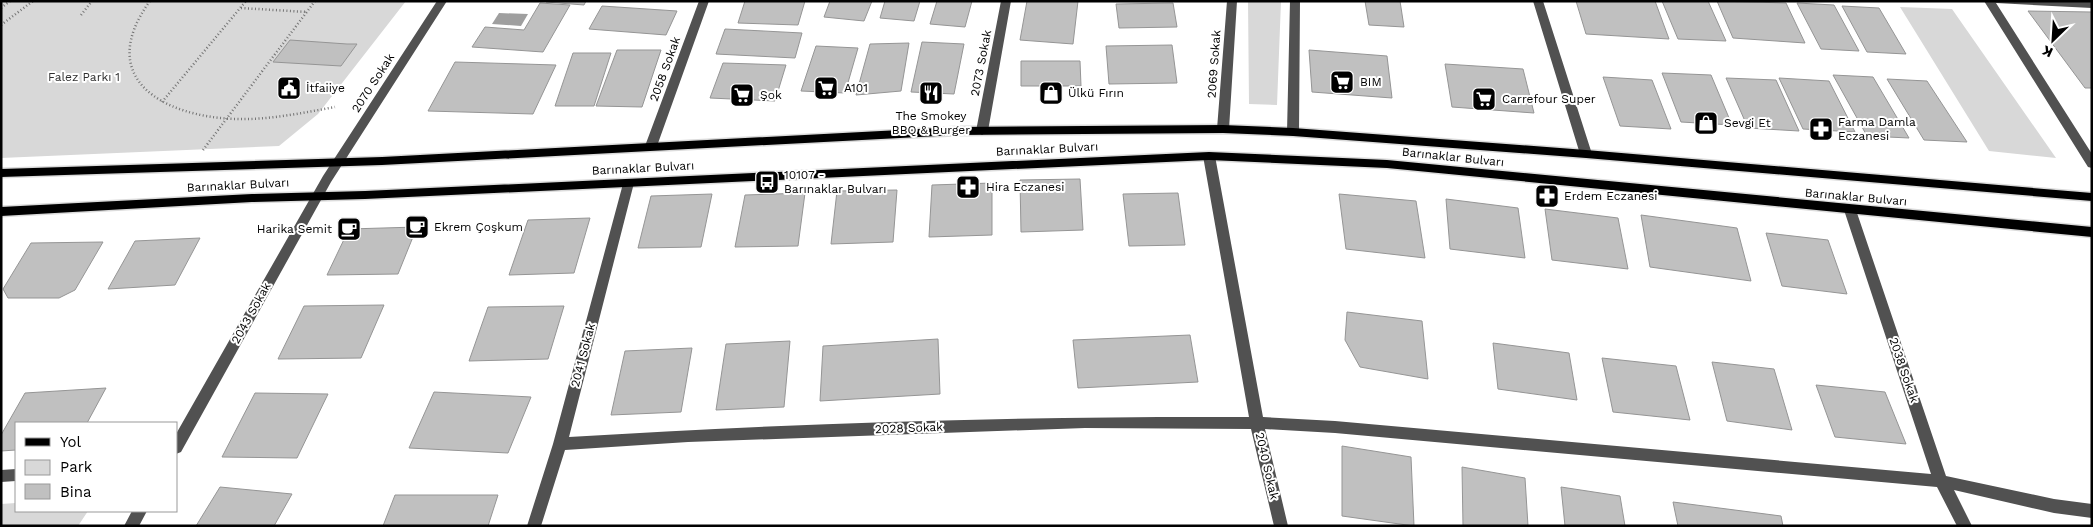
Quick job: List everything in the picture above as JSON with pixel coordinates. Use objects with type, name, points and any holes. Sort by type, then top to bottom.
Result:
[{"type":"main road","name":"Barınaklar Bulvarı","points":[[1,173],[337,162],[982,131],[1223,130],[1293,132],[1586,154],[2092,197]]},
{"type":"main road","name":"Barınaklar Bulvarı","points":[[1,212],[1209,156],[1387,164],[2092,232]]},
{"type":"street","name":"2070 Sokak","points":[[327,179],[442,1]]},
{"type":"street","name":"2058 Sokak","points":[[651,146],[704,1]]},
{"type":"street","name":"2073 Sokak","points":[[982,131],[1006,1]]},
{"type":"street","name":"2069 Sokak","points":[[1223,130],[1232,1]]},
{"type":"street","points":[[1293,132],[1295,1]]},
{"type":"street","points":[[1538,1],[1586,154]]},
{"type":"street","points":[[1989,1],[2092,164]]},
{"type":"street","points":[[1999,1],[2092,5]]},
{"type":"street","points":[[1209,156],[1258,423]]},
{"type":"street","name":"2043 Sokak","points":[[178,444],[327,179]]},
{"type":"street","name":"2041 Sokak","points":[[534,526],[560,444],[628,183]]},
{"type":"street","name":"2038 Sokak","points":[[1850,210],[1941,480],[1965,526]]},
{"type":"street","name":"2028 Sokak","points":[[560,444],[688,436],[1084,422],[1258,423]]},
{"type":"street","name":"2040 Sokak","points":[[1281,526],[1258,423],[1335,426],[1941,480],[2054,506],[2092,512]]},
{"type":"street","points":[[1,476],[15,475]]},
{"type":"street","points":[[131,526],[139,512]]},
{"type":"path","points":[[1,8],[10,1]]},
{"type":"path","points":[[1,25],[33,1]]},
{"type":"path","points":[[81,15],[92,1]]},
{"type":"path","points":[[150,1],[135,22],[127,50],[132,75],[150,96],[181,111],[227,118],[270,117],[334,107]]},
{"type":"path","points":[[162,102],[246,1]]},
{"type":"path","points":[[191,167],[315,1]]},
{"type":"path","points":[[241,8],[307,12]]},
{"type":"green space","name":"Falez Parkı 1","points":[[1,1],[406,1],[318,114],[279,146],[1,158]]},
{"type":"green space","points":[[1248,1],[1281,1],[1277,105],[1249,104]]},
{"type":"green space","points":[[1900,7],[1952,9],[2056,158],[1989,151]]},
{"type":"green space","points":[[15,503],[15,512],[87,512],[78,526],[1,526],[1,504]]},
{"type":"shaded area","points":[[499,13],[528,14],[521,26],[492,24]]},
{"type":"building","points":[[547,1],[586,1],[584,5],[546,2]]},
{"type":"building","points":[[745,1],[805,1],[798,25],[738,23]]},
{"type":"building","points":[[830,1],[872,1],[864,21],[824,17]]},
{"type":"building","points":[[885,1],[920,1],[914,21],[880,18]]},
{"type":"building","points":[[937,1],[972,1],[965,27],[930,24]]},
{"type":"building","points":[[1027,1],[1078,1],[1073,44],[1020,40]]},
{"type":"building","points":[[1365,1],[1400,1],[1404,27],[1369,25]]},
{"type":"building","points":[[1576,1],[1655,1],[1669,39],[1586,34]]},
{"type":"building","points":[[1662,1],[1708,1],[1726,41],[1678,39]]},
{"type":"building","points":[[1717,1],[1786,3],[1805,43],[1733,38]]},
{"type":"building","points":[[540,3],[570,5],[543,52],[472,47],[485,27],[524,30]]},
{"type":"building","points":[[1173,3],[1177,27],[1119,28],[1116,4]]},
{"type":"building","points":[[1797,3],[1834,5],[1859,51],[1821,49]]},
{"type":"building","points":[[602,6],[677,11],[666,35],[589,29]]},
{"type":"building","points":[[1842,6],[1879,8],[1906,54],[1867,52]]},
{"type":"building","points":[[2028,11],[2092,12],[2092,88],[2085,88]]},
{"type":"building","points":[[725,29],[802,33],[795,58],[716,54]]},
{"type":"building","points":[[290,40],[357,44],[341,66],[273,62]]},
{"type":"building","points":[[922,42],[964,44],[954,94],[911,92]]},
{"type":"building","points":[[909,43],[901,91],[856,95],[870,44]]},
{"type":"building","points":[[1172,45],[1177,83],[1109,84],[1106,46]]},
{"type":"building","points":[[816,46],[858,48],[845,93],[801,91]]},
{"type":"building","points":[[617,50],[661,50],[642,107],[596,106]]},
{"type":"building","points":[[1309,50],[1387,56],[1392,98],[1312,92]]},
{"type":"building","points":[[573,53],[611,53],[594,106],[555,106]]},
{"type":"building","points":[[1021,61],[1080,61],[1081,86],[1021,86]]},
{"type":"building","points":[[455,62],[556,65],[533,114],[428,111]]},
{"type":"building","points":[[723,63],[786,65],[775,101],[710,98]]},
{"type":"building","points":[[1445,64],[1523,69],[1534,113],[1452,107]]},
{"type":"building","points":[[1662,73],[1711,75],[1732,125],[1681,122]]},
{"type":"building","points":[[1833,75],[1873,77],[1909,138],[1867,136]]},
{"type":"building","points":[[1603,77],[1652,80],[1671,129],[1620,126]]},
{"type":"building","points":[[1726,78],[1776,80],[1799,131],[1748,128]]},
{"type":"building","points":[[1779,78],[1829,81],[1855,132],[1803,129]]},
{"type":"building","points":[[1887,79],[1927,81],[1967,142],[1924,140]]},
{"type":"building","points":[[1080,179],[1083,230],[1021,232],[1020,180]]},
{"type":"building","points":[[992,183],[992,235],[929,237],[932,185]]},
{"type":"building","points":[[897,190],[893,242],[831,244],[837,191]]},
{"type":"building","points":[[805,193],[798,246],[735,247],[745,195]]},
{"type":"building","points":[[1178,193],[1185,245],[1129,246],[1123,194]]},
{"type":"building","points":[[712,194],[701,247],[638,248],[651,196]]},
{"type":"building","points":[[1339,194],[1416,201],[1425,258],[1346,249]]},
{"type":"building","points":[[1446,199],[1518,208],[1525,258],[1450,249]]},
{"type":"building","points":[[1545,209],[1618,218],[1628,269],[1552,260]]},
{"type":"building","points":[[1641,215],[1737,228],[1751,281],[1650,267]]},
{"type":"building","points":[[590,218],[574,273],[509,275],[528,220]]},
{"type":"building","points":[[417,227],[398,274],[327,275],[349,229]]},
{"type":"building","points":[[1766,233],[1828,240],[1847,294],[1782,286]]},
{"type":"building","points":[[200,238],[175,285],[108,289],[135,241]]},
{"type":"building","points":[[103,242],[75,290],[59,298],[8,298],[3,289],[31,243]]},
{"type":"building","points":[[384,305],[361,358],[278,359],[304,306]]},
{"type":"building","points":[[564,306],[548,359],[469,361],[488,307]]},
{"type":"building","points":[[1347,312],[1422,321],[1428,379],[1360,367],[1345,340]]},
{"type":"building","points":[[1190,335],[1198,382],[1078,388],[1073,340]]},
{"type":"building","points":[[938,339],[940,394],[820,401],[823,346]]},
{"type":"building","points":[[790,341],[784,407],[716,410],[726,344]]},
{"type":"building","points":[[1493,343],[1569,353],[1577,400],[1498,389]]},
{"type":"building","points":[[692,348],[681,412],[611,415],[625,351]]},
{"type":"building","points":[[1602,358],[1676,366],[1690,420],[1613,412]]},
{"type":"building","points":[[1712,362],[1774,369],[1792,430],[1727,421]]},
{"type":"building","points":[[1816,385],[1885,392],[1906,444],[1835,437]]},
{"type":"building","points":[[106,388],[88,422],[15,422],[15,450],[1,451],[1,435],[25,393]]},
{"type":"building","points":[[434,392],[531,397],[508,453],[409,448]]},
{"type":"building","points":[[255,393],[328,394],[297,458],[222,457]]},
{"type":"building","points":[[1342,446],[1411,457],[1414,526],[1342,516]]},
{"type":"building","points":[[1462,467],[1525,478],[1528,526],[1463,526]]},
{"type":"building","points":[[220,487],[292,494],[274,526],[196,526]]},
{"type":"building","points":[[1561,487],[1620,496],[1625,526],[1565,526]]},
{"type":"building","points":[[395,495],[498,495],[488,526],[383,526]]},
{"type":"building","points":[[1673,502],[1781,516],[1783,526],[1678,526]]},
{"type":"place","name":"BIM","points":[[1342,82]]},
{"type":"place","name":"İtfaiiye","points":[[289,88]]},
{"type":"place","name":"A101","points":[[826,88]]},
{"type":"place","name":"The Smokey BBQ & Burger","points":[[931,93]]},
{"type":"place","name":"Ülkü Fırın","points":[[1051,93]]},
{"type":"place","name":"Şok","points":[[742,95]]},
{"type":"place","name":"Carrefour Super","points":[[1484,99]]},
{"type":"place","name":"Sevgi Et","points":[[1706,123]]},
{"type":"place","name":"Farma Damla Eczanesi","points":[[1821,129]]},
{"type":"place","name":"10107 - Barınaklar Bulvarı","points":[[767,182]]},
{"type":"place","name":"Hira Eczanesi","points":[[968,187]]},
{"type":"place","name":"Erdem Eczanesi","points":[[1547,196]]},
{"type":"place","name":"Ekrem Çoşkum","points":[[417,227]]},
{"type":"place","name":"Harika Semit","points":[[349,229]]}]
